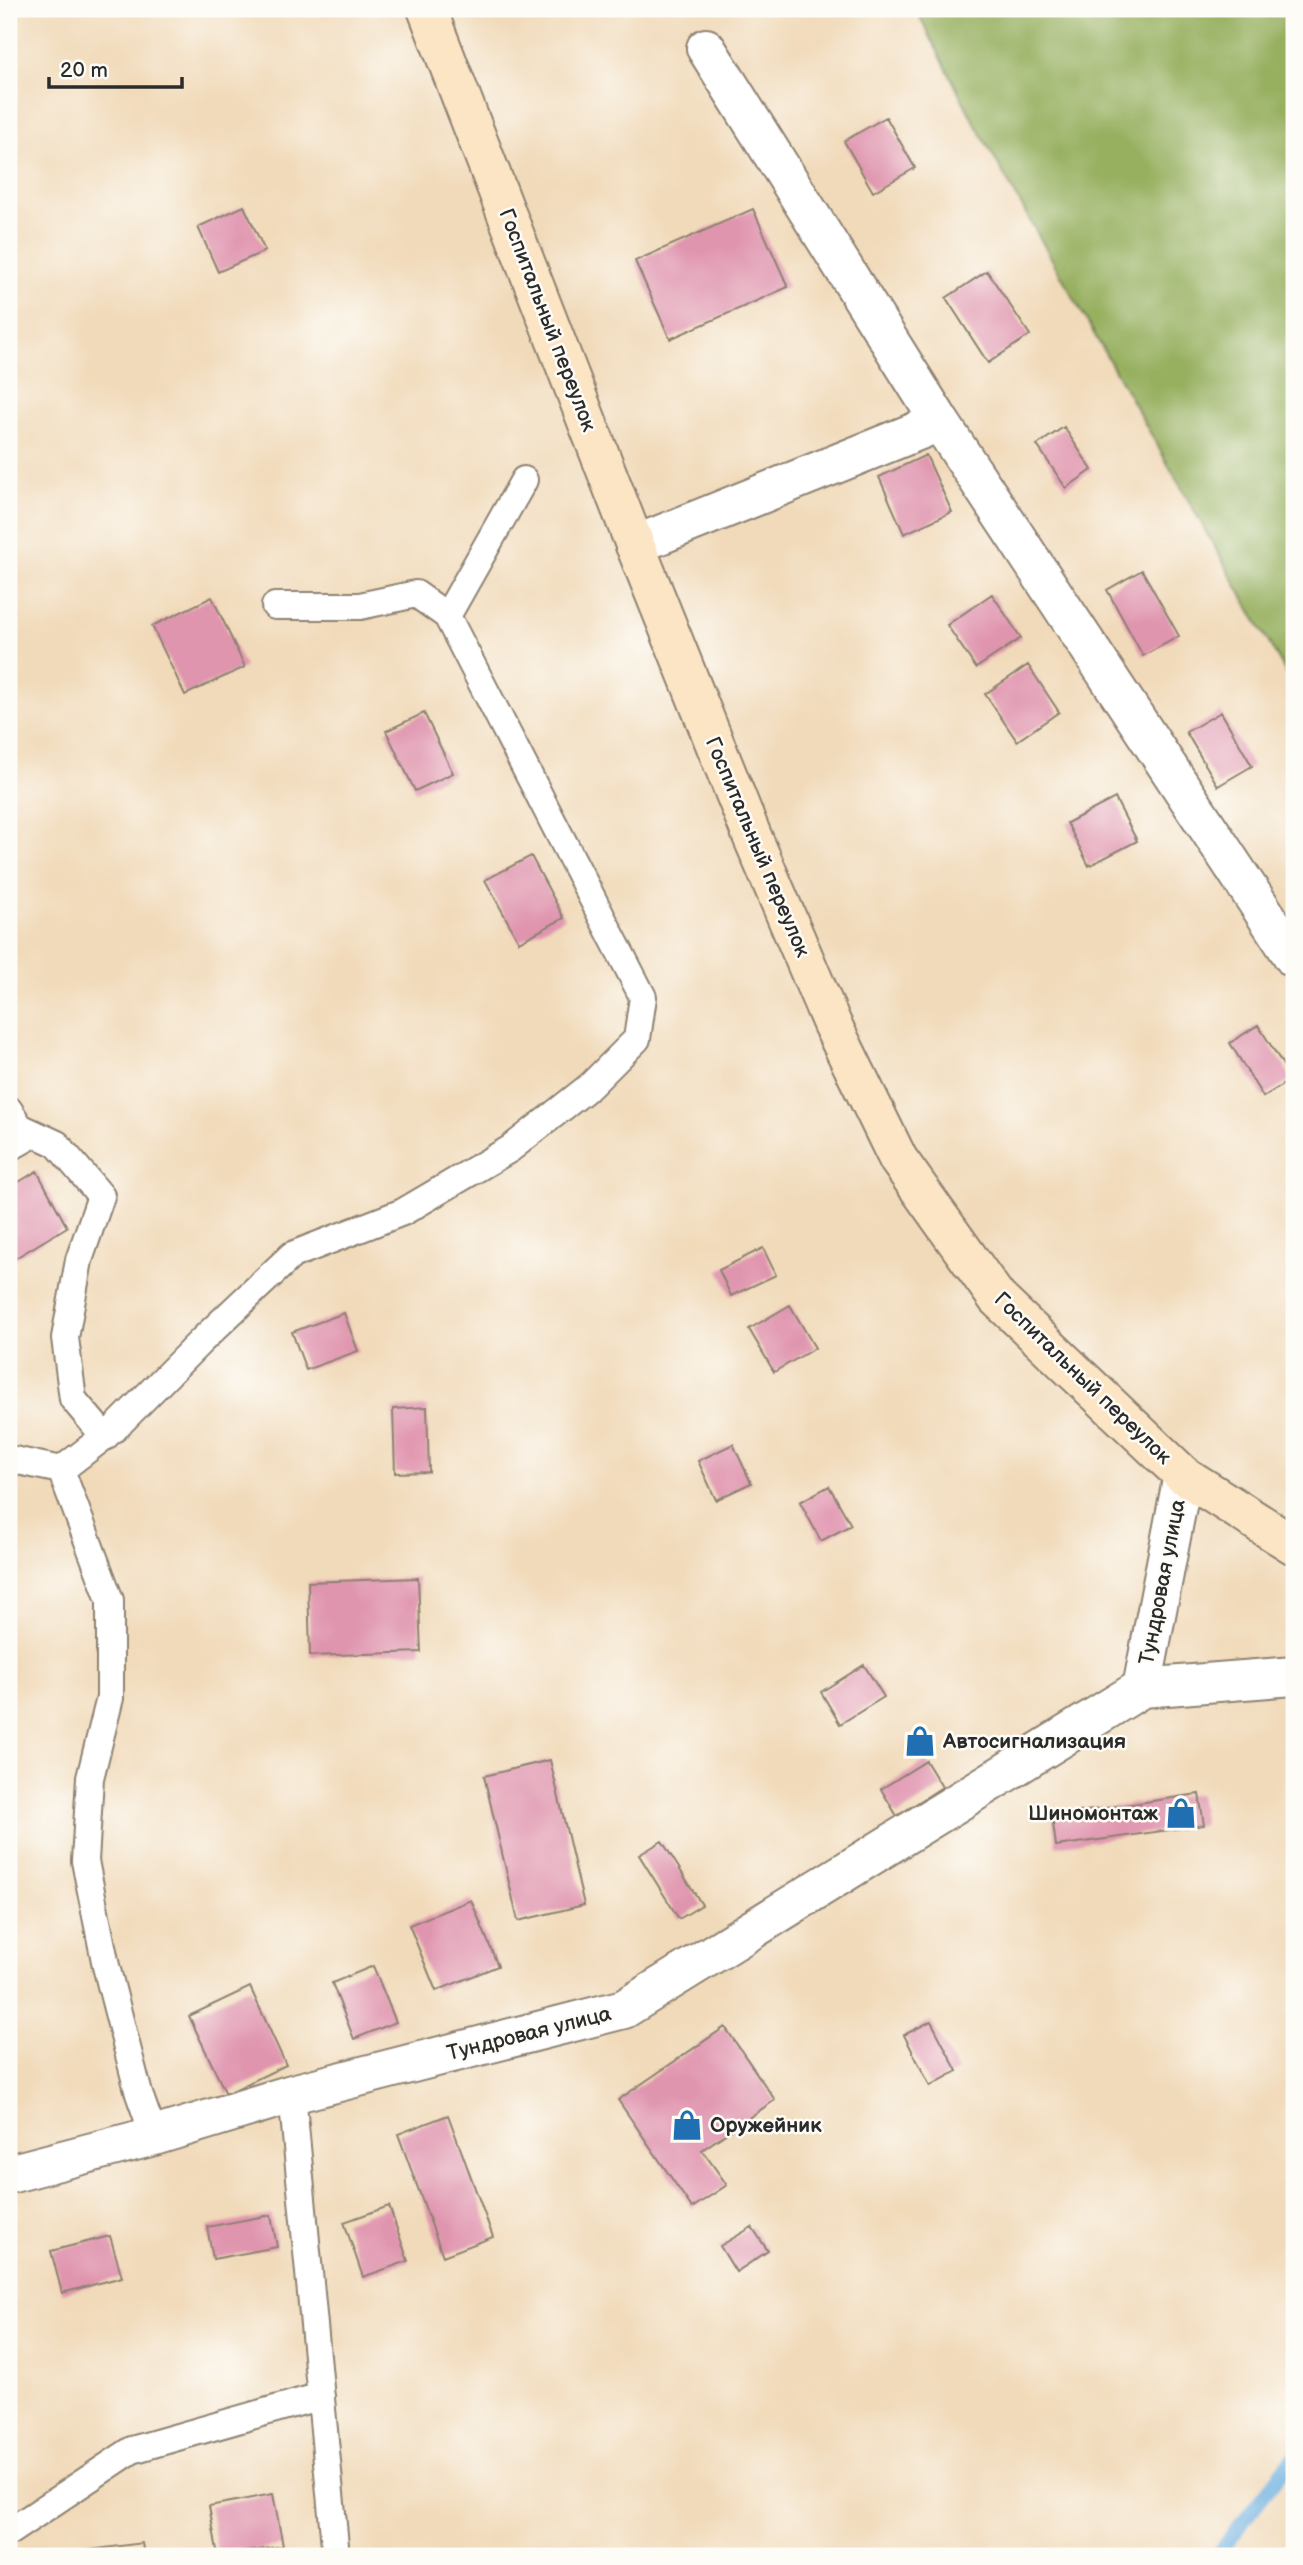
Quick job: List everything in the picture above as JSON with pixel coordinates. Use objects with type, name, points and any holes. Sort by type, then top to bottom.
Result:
[{"type":"main road","name":"Госпитальный переулок","points":[[426,9],[635,545],[752,836],[832,1024],[898,1159],[997,1298],[1183,1475],[1294,1545]]},
{"type":"street","points":[[706,48],[940,422],[1294,958]]},
{"type":"street","points":[[635,545],[940,422]]},
{"type":"street","name":"Тундровая улица","points":[[1142,1688],[1183,1475]]},
{"type":"street","name":"Тундровая улица","points":[[9,2174],[153,2136],[292,2094],[624,2009],[1142,1688],[1294,1676]]},
{"type":"lane","points":[[447,616],[524,480]]},
{"type":"lane","points":[[9,1459],[61,1470],[105,1437],[292,1255],[403,1212],[510,1149],[590,1086],[637,1039],[643,997],[447,616],[416,594],[360,606],[275,606]]},
{"type":"lane","points":[[12,1128],[57,1144],[101,1196],[79,1260],[65,1338],[73,1399],[105,1437]]},
{"type":"lane","points":[[61,1470],[110,1600],[110,1698],[90,1778],[85,1861],[106,1966],[139,2094],[153,2136]]},
{"type":"lane","points":[[292,2094],[336,2556]]},
{"type":"lane","points":[[9,2532],[132,2450],[320,2396]]},
{"type":"green space","points":[[916,9],[1294,9],[1294,687],[972,118]]},
{"type":"building","points":[[886,117],[915,168],[873,192],[844,141]]},
{"type":"building","points":[[244,206],[265,251],[218,272],[198,227]]},
{"type":"building","points":[[753,209],[788,287],[670,339],[635,261]]},
{"type":"building","points":[[987,271],[1030,335],[988,363],[946,298]]},
{"type":"building","points":[[1064,427],[1092,470],[1066,488],[1037,445]]},
{"type":"building","points":[[926,455],[952,512],[904,534],[879,477]]},
{"type":"building","points":[[1142,570],[1179,636],[1143,656],[1107,590]]},
{"type":"building","points":[[992,594],[1021,638],[976,668],[947,625]]},
{"type":"building","points":[[212,597],[245,667],[185,695],[152,626]]},
{"type":"building","points":[[1028,665],[1059,712],[1017,741],[985,694]]},
{"type":"building","points":[[1221,712],[1252,766],[1218,786],[1186,732]]},
{"type":"building","points":[[424,713],[453,773],[415,791],[386,731]]},
{"type":"building","points":[[1115,798],[1137,841],[1089,866],[1067,823]]},
{"type":"building","points":[[531,856],[564,918],[519,942],[485,880]]},
{"type":"building","points":[[1258,1025],[1292,1079],[1263,1097],[1230,1043]]},
{"type":"building","points":[[37,1171],[67,1227],[9,1262],[9,1188]]},
{"type":"building","points":[[763,1248],[776,1275],[731,1296],[719,1270]]},
{"type":"building","points":[[790,1305],[815,1348],[774,1372],[749,1329]]},
{"type":"building","points":[[344,1313],[358,1351],[306,1370],[292,1332]]},
{"type":"building","points":[[427,1407],[429,1472],[395,1473],[393,1409]]},
{"type":"building","points":[[733,1444],[751,1483],[716,1500],[698,1461]]},
{"type":"building","points":[[829,1486],[851,1525],[821,1541],[800,1502]]},
{"type":"building","points":[[418,1578],[421,1652],[310,1656],[308,1582]]},
{"type":"building","points":[[864,1665],[884,1697],[840,1724],[821,1692]]},
{"type":"building","points":[[550,1760],[584,1905],[518,1921],[484,1776]]},
{"type":"building","points":[[926,1761],[942,1787],[897,1816],[881,1789]]},
{"type":"building","points":[[1199,1794],[1204,1825],[1056,1846],[1052,1816]]},
{"type":"building","points":[[662,1841],[702,1905],[679,1919],[639,1855]]},
{"type":"building","points":[[471,1900],[498,1966],[436,1991],[409,1925]]},
{"type":"building","points":[[373,1966],[396,2022],[354,2039],[332,1983]]},
{"type":"building","points":[[250,1987],[286,2065],[226,2094],[189,2016]]},
{"type":"building","points":[[931,2021],[957,2071],[930,2086],[904,2035]]},
{"type":"building","name":"Оружейник","points":[[725,2027],[775,2100],[702,2150],[727,2185],[692,2208],[618,2100]]},
{"type":"building","points":[[448,2115],[493,2237],[443,2256],[398,2134]]},
{"type":"building","points":[[389,2206],[408,2261],[363,2277],[344,2222]]},
{"type":"building","points":[[271,2215],[277,2247],[213,2259],[207,2227]]},
{"type":"building","points":[[752,2227],[768,2251],[736,2272],[720,2246]]},
{"type":"building","points":[[110,2236],[122,2277],[62,2293],[51,2251]]},
{"type":"building","points":[[273,2494],[283,2546],[218,2556],[209,2506]]},
{"type":"building","points":[[142,2543],[144,2556],[83,2556],[82,2551]]},
{"type":"waterway","points":[[1216,2556],[1294,2457]]},
{"type":"place","name":"Автосигнализация","points":[[920,1741]]},
{"type":"place","name":"Шиномонтаж","points":[[1181,1813]]},
{"type":"place","name":"Оружейник","points":[[687,2125]]}]
